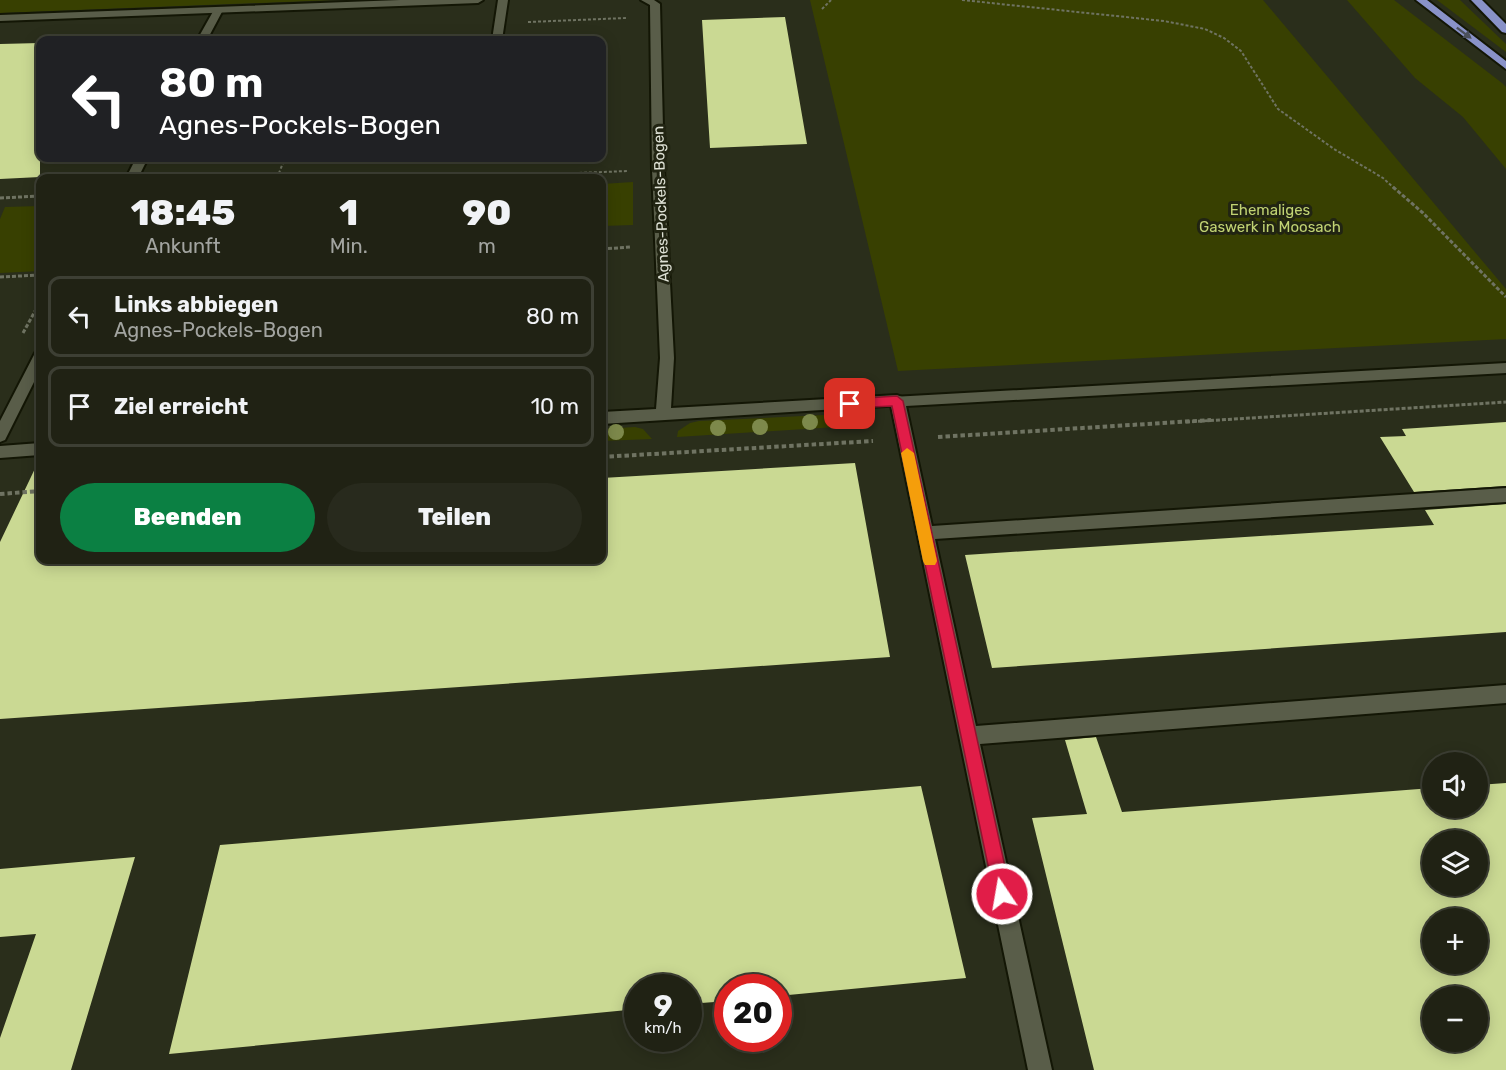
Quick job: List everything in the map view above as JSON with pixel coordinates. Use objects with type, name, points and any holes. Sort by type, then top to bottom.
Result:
[{"type":"highway","points":[[1421,0],[1506,66]]},
{"type":"highway","points":[[1476,0],[1506,30]]},
{"type":"street","points":[[0,18],[478,0]]},
{"type":"street","points":[[498,36],[503,0]]},
{"type":"street","name":"Agnes-Pockels-Bogen","points":[[646,0],[655,4],[658,169],[667,358],[663,414]]},
{"type":"street","points":[[204,36],[218,10]]},
{"type":"street","points":[[0,436],[36,365]]},
{"type":"street","points":[[606,418],[1506,368]]},
{"type":"street","points":[[897,401],[1040,1070]]},
{"type":"street","points":[[0,452],[36,449]]},
{"type":"street","points":[[924,533],[1506,495]]},
{"type":"street","points":[[968,736],[1506,694]]},
{"type":"path","points":[[822,9],[831,0]]},
{"type":"path","points":[[962,0],[1164,21],[1205,29],[1224,38],[1241,51],[1278,109],[1334,149],[1383,178],[1423,213],[1506,297]]},
{"type":"path","points":[[500,23],[626,18]]},
{"type":"path","points":[[576,174],[658,169]]},
{"type":"path","points":[[0,198],[36,196]]},
{"type":"path","points":[[0,277],[36,275]]},
{"type":"path","points":[[606,457],[1506,402]]},
{"type":"path","points":[[0,494],[36,491]]},
{"type":"green space","points":[[0,0],[335,0],[0,13]]},
{"type":"green space","name":"Ehemaliges Gaswerk in Moosach","points":[[810,0],[1263,0],[1506,289],[1506,339],[898,371]]},
{"type":"green space","points":[[1347,0],[1394,0],[1506,87],[1506,169],[1463,117],[1415,78]]},
{"type":"green space","points":[[1437,0],[1460,0],[1506,44],[1506,52]]},
{"type":"green space","points":[[633,182],[633,225],[606,226],[606,184]]},
{"type":"green space","points":[[36,206],[36,271],[0,273],[0,219],[5,207]]},
{"type":"green space","points":[[824,415],[846,421],[853,426],[677,437],[678,431],[690,423],[699,421]]},
{"type":"green space","points":[[635,427],[643,429],[652,439],[606,441],[606,429]]},
{"type":"building","points":[[785,17],[807,144],[710,148],[702,20]]},
{"type":"building","points":[[36,43],[36,162],[40,162],[40,174],[36,174],[36,177],[0,179],[0,44]]},
{"type":"building","points":[[1506,422],[1506,486],[1414,492],[1380,437],[1406,436],[1402,429]]},
{"type":"building","points":[[855,463],[890,657],[0,719],[0,542],[36,466],[36,564],[606,564],[606,478]]},
{"type":"building","points":[[1506,504],[1506,632],[992,668],[965,555],[1434,525],[1425,510]]},
{"type":"building","points":[[1096,737],[1122,812],[1422,789],[1422,818],[1488,818],[1488,784],[1506,783],[1506,1070],[1094,1070],[1032,818],[1087,814],[1065,740]]},
{"type":"building","points":[[921,786],[966,978],[792,995],[792,974],[714,974],[714,1002],[702,1003],[702,974],[624,974],[624,1010],[169,1054],[220,845]]},
{"type":"building","points":[[135,857],[71,1070],[0,1070],[0,1038],[36,934],[0,937],[0,869]]},
{"type":"slow traffic","points":[[907,453],[930,561]]},
{"type":"route","points":[[850,404],[897,401],[1002,894]]}]
